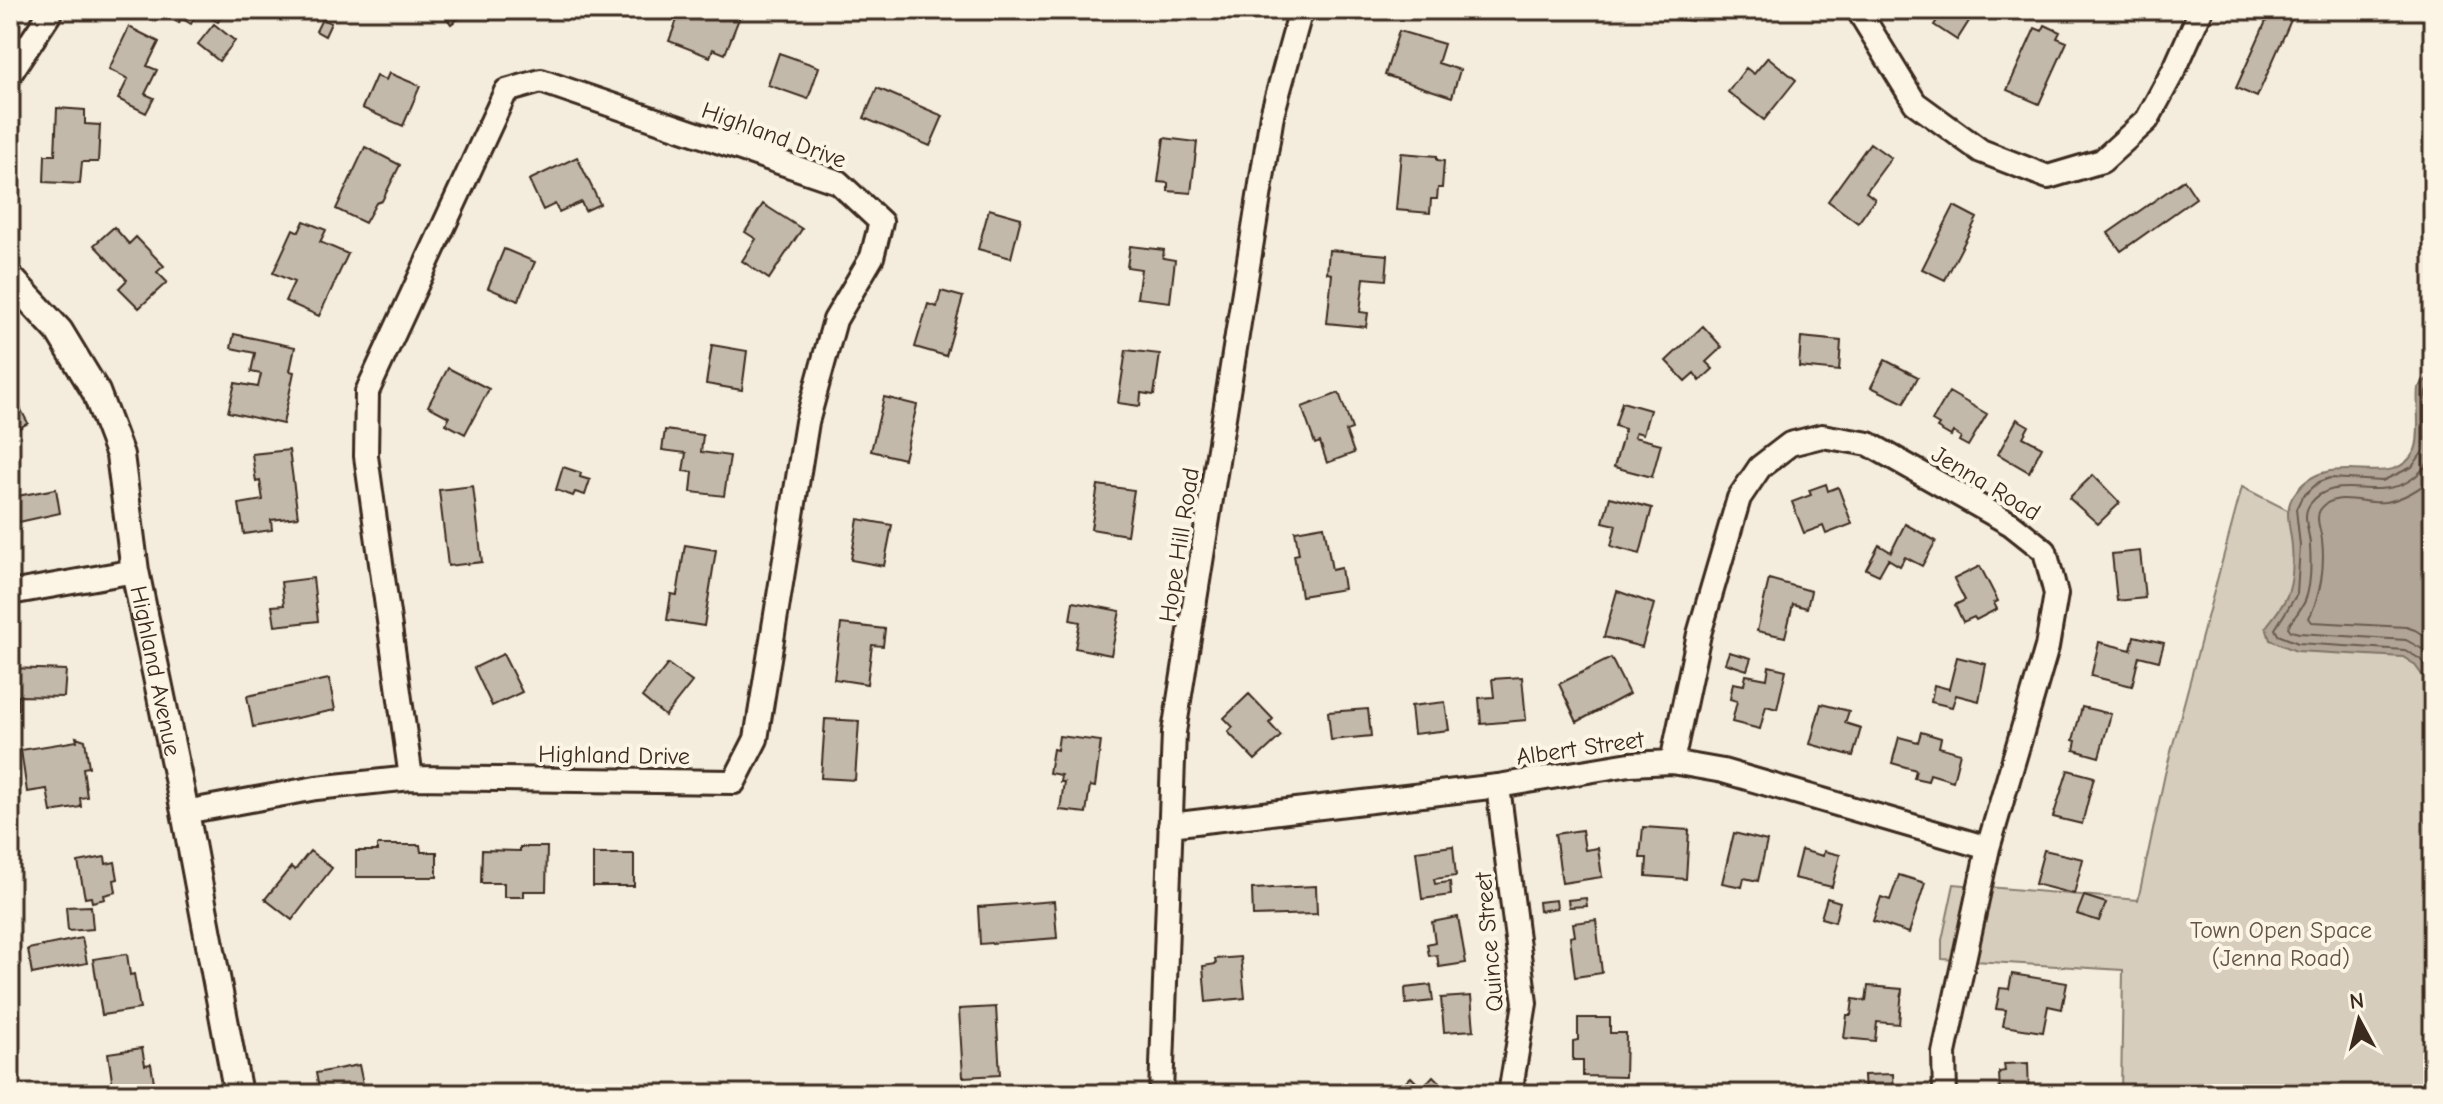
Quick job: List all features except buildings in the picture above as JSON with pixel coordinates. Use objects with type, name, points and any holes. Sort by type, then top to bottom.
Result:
[{"type":"street","points":[[10,74],[52,10]]},
{"type":"street","name":"Hope Hill Road","points":[[1161,1094],[1174,732],[1272,115],[1301,10]]},
{"type":"street","points":[[1858,10],[1915,103],[1981,151],[2048,177],[2102,161],[2147,120],[2201,10]]},
{"type":"street","name":"Highland Drive","points":[[185,812],[316,788],[411,778],[734,782],[756,739],[807,422],[835,320],[872,257],[881,222],[838,182],[541,81],[506,91],[367,392],[366,456],[411,778]]},
{"type":"street","name":"Highland Avenue","points":[[10,278],[59,331],[96,392],[120,455],[135,571],[185,812],[238,1094]]},
{"type":"street","name":"Jenna Road","points":[[1672,762],[1699,634],[1739,498],[1760,467],[1790,444],[1822,436],[1869,444],[2011,524],[2045,551],[2056,594],[2047,647],[1988,848],[1944,1053],[1945,1094]]},
{"type":"street","points":[[10,593],[135,571]]},
{"type":"street","name":"Albert Street","points":[[1170,825],[1498,786],[1630,764],[1672,762],[1723,771],[1988,848]]},
{"type":"street","name":"Quince Street","points":[[1498,786],[1525,1003],[1510,1094]]},
{"type":"green space","name":"Town Open Space (Jenna Road)","points":[[2242,487],[2433,584],[2433,1094],[2121,1094],[2123,970],[1942,959],[1942,940],[1954,884],[2138,900],[2165,774]]},
{"type":"water","points":[[2433,373],[2433,690],[2414,664],[2403,657],[2296,651],[2270,640],[2266,627],[2283,605],[2290,585],[2293,557],[2288,513],[2295,493],[2309,479],[2325,472],[2377,471],[2405,463],[2417,444],[2418,388]]}]
